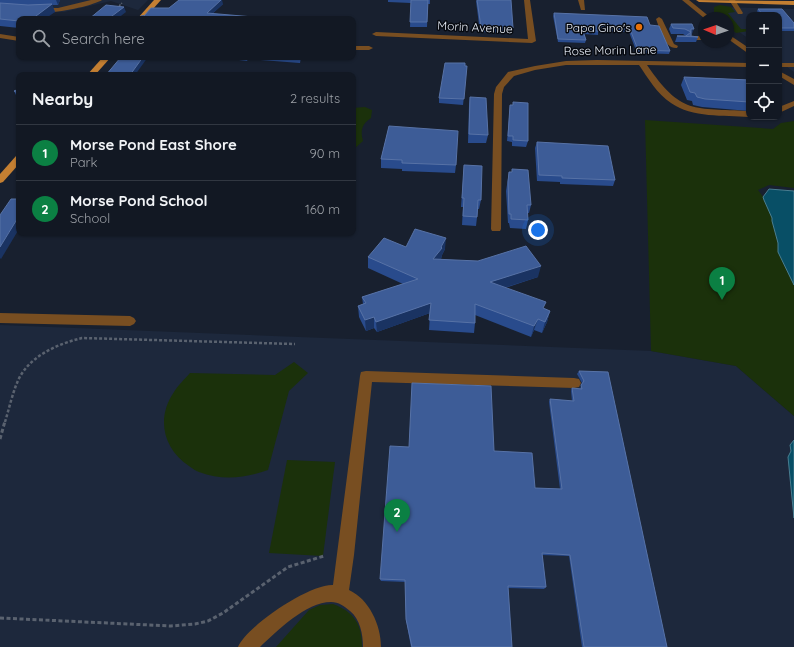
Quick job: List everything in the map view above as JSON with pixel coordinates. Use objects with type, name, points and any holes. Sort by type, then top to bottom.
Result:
[{"type":"main road","points":[[143,16],[157,0]]},
{"type":"main road","points":[[699,0],[761,1],[794,4]]},
{"type":"main road","points":[[94,72],[104,60]]},
{"type":"main road","points":[[0,180],[16,161]]},
{"type":"street","points":[[32,10],[58,10],[99,0]]},
{"type":"street","name":"Morin Avenue","points":[[376,34],[532,41],[527,0]]},
{"type":"street","points":[[581,0],[583,9]]},
{"type":"street","points":[[685,0],[700,12]]},
{"type":"street","points":[[706,0],[706,12]]},
{"type":"street","points":[[732,1],[740,13]]},
{"type":"street","points":[[659,19],[672,40]]},
{"type":"street","points":[[0,36],[16,39]]},
{"type":"street","points":[[734,41],[746,50]]},
{"type":"street","points":[[356,48],[369,48]]},
{"type":"street","name":"Rose Morin Lane","points":[[496,229],[498,94],[500,87],[508,76],[535,68],[582,62],[746,65]]},
{"type":"street","points":[[641,62],[672,101],[683,108],[746,114]]},
{"type":"street","points":[[782,65],[794,65]]},
{"type":"street","points":[[782,76],[794,83]]},
{"type":"street","points":[[782,109],[794,103]]},
{"type":"street","points":[[0,318],[130,321]]},
{"type":"street","points":[[340,594],[346,555],[366,376],[574,383]]},
{"type":"street","points":[[247,647],[300,603],[314,596],[325,594],[340,594],[353,601],[364,616],[370,631],[372,647]]},
{"type":"path","points":[[116,9],[122,3]]},
{"type":"path","points":[[0,440],[17,382],[36,359],[43,353],[70,341],[82,338],[295,344]]},
{"type":"path","points":[[0,618],[171,626],[195,624],[208,621],[223,613],[297,562],[324,556]]},
{"type":"shaded area","points":[[0,0],[148,0],[138,10],[111,1],[64,12],[22,11]]},
{"type":"shaded area","points":[[718,7],[794,9],[794,72],[782,63],[782,12],[746,12],[746,37],[734,26],[734,12],[722,12]]},
{"type":"shaded area","points":[[769,189],[794,191],[794,285],[778,252],[778,243],[772,218],[763,197]]},
{"type":"shaded area","points":[[0,325],[651,351],[736,366],[794,416],[794,647],[0,647]]},
{"type":"shaded area","points":[[794,440],[794,518],[788,457],[791,451],[790,445]]},
{"type":"green space","points":[[720,5],[731,7],[735,12],[714,12],[714,7]]},
{"type":"green space","points":[[734,20],[741,29],[746,29],[746,31],[736,33],[734,31]]},
{"type":"green space","points":[[365,107],[372,110],[371,118],[362,128],[363,141],[356,147],[356,108]]},
{"type":"green space","points":[[645,120],[773,129],[781,123],[794,121],[794,188],[769,185],[758,190],[773,210],[794,250],[794,416],[736,366],[651,351]]},
{"type":"green space","points":[[294,362],[308,373],[289,391],[268,470],[242,477],[217,477],[195,470],[180,459],[173,451],[165,432],[165,412],[168,402],[176,389],[190,373],[275,375]]},
{"type":"green space","points":[[287,460],[335,462],[323,556],[269,553]]},
{"type":"green space","points":[[333,604],[346,611],[355,620],[362,639],[362,647],[276,647],[309,610],[320,605]]},
{"type":"building","points":[[179,0],[221,0],[207,13],[242,16],[144,16],[151,8],[169,8]]},
{"type":"building","points":[[411,0],[428,0],[427,22],[410,22]]},
{"type":"building","points":[[477,0],[511,0],[513,28],[481,27]]},
{"type":"building","points":[[0,3],[28,5],[52,4],[36,16],[16,16],[16,21],[0,19]]},
{"type":"building","points":[[106,5],[124,7],[112,16],[93,16]]},
{"type":"building","points":[[758,9],[782,9],[794,23],[794,28],[782,28],[782,12],[760,12]]},
{"type":"building","points":[[554,13],[647,17],[650,25],[659,26],[670,51],[638,50],[630,29],[597,28],[599,31],[583,31],[586,40],[558,39]]},
{"type":"building","points":[[671,24],[692,24],[694,29],[691,29],[691,32],[685,29],[673,28]]},
{"type":"building","points":[[691,32],[691,36],[698,37],[677,36],[686,36]]},
{"type":"building","points":[[118,60],[141,60],[132,72],[108,72]]},
{"type":"building","points":[[445,63],[465,63],[465,66],[467,66],[464,99],[439,98]]},
{"type":"building","points":[[684,77],[746,80],[746,102],[705,99],[697,97],[695,93],[690,92]]},
{"type":"building","points":[[470,97],[486,98],[488,135],[469,134]]},
{"type":"building","points":[[513,102],[528,103],[528,141],[513,140],[513,136],[508,136],[510,105],[513,105]]},
{"type":"building","points":[[389,126],[458,131],[456,165],[402,163],[402,160],[381,159]]},
{"type":"building","points":[[537,142],[608,146],[615,180],[562,178],[562,176],[539,175]]},
{"type":"building","points":[[464,165],[482,166],[481,200],[478,200],[477,217],[463,216],[464,198],[462,198]]},
{"type":"building","points":[[512,169],[528,170],[531,205],[527,205],[528,220],[511,219],[511,214],[509,214],[508,182],[509,172],[512,172]]},
{"type":"building","points":[[11,199],[16,199],[16,221],[0,247],[0,215]]},
{"type":"building","points":[[415,229],[446,238],[441,247],[442,248],[433,259],[478,261],[526,246],[541,266],[490,282],[546,302],[543,308],[550,311],[545,322],[538,319],[534,326],[475,304],[475,323],[429,320],[431,303],[376,322],[374,317],[365,320],[358,306],[366,303],[362,297],[418,279],[368,257],[384,238],[406,247]]},
{"type":"building","points":[[579,371],[608,372],[667,647],[584,647],[570,555],[542,553],[546,587],[508,586],[512,647],[412,647],[406,619],[405,580],[380,579],[390,446],[409,447],[412,383],[491,386],[494,451],[532,453],[535,488],[562,489],[550,399],[574,401],[572,388],[582,389],[581,385],[584,381]]},
{"type":"place","name":"Papa Gino's","points":[[639,27]]},
{"type":"place","name":"Morse Pond East Shore","points":[[722,300]]},
{"type":"place","name":"Morse Pond School","points":[[397,532]]}]
